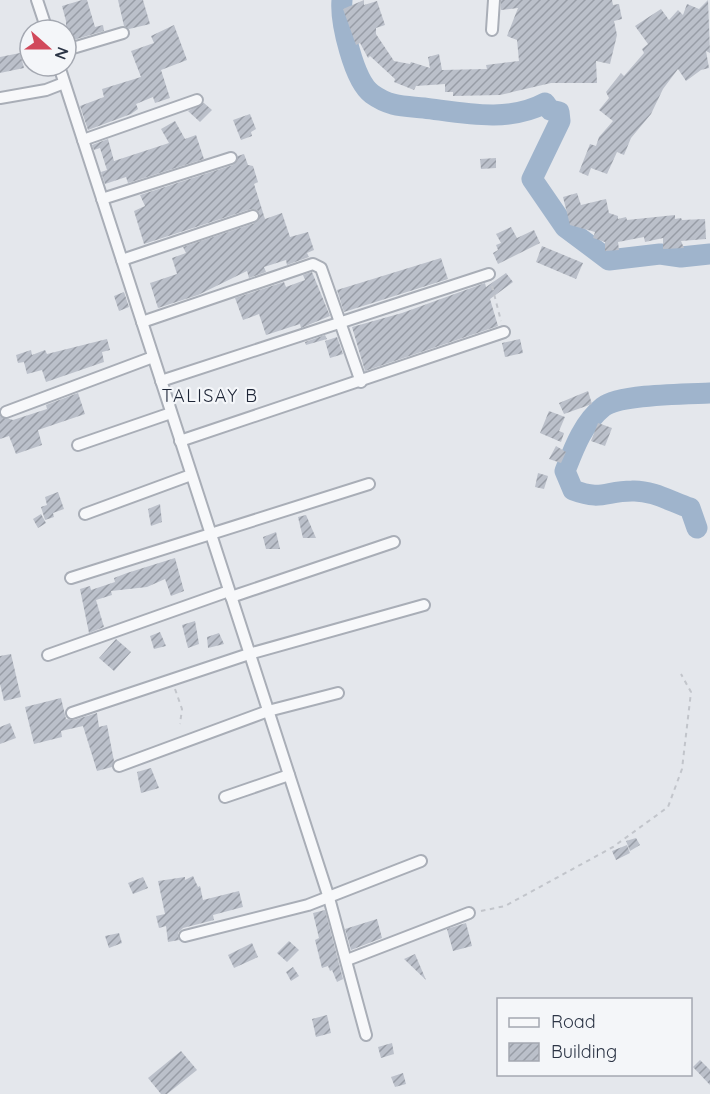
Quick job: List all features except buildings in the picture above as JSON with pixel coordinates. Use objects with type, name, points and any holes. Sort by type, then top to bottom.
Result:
[{"type":"street","points":[[38,0],[43,18]]},
{"type":"street","points":[[492,30],[494,0]]},
{"type":"street","points":[[78,46],[123,33]]},
{"type":"street","points":[[63,78],[329,898],[366,1035]]},
{"type":"street","points":[[0,98],[46,90],[64,83]]},
{"type":"street","points":[[82,140],[197,100]]},
{"type":"street","points":[[102,199],[231,158]]},
{"type":"street","points":[[122,260],[253,216]]},
{"type":"street","points":[[142,322],[313,264],[321,268],[361,382]]},
{"type":"street","points":[[161,381],[489,274]]},
{"type":"street","points":[[180,441],[504,332]]},
{"type":"street","points":[[6,412],[153,357]]},
{"type":"street","points":[[78,445],[171,413]]},
{"type":"street","points":[[85,514],[191,476]]},
{"type":"street","points":[[71,578],[211,536],[369,484]]},
{"type":"street","points":[[48,655],[394,542]]},
{"type":"street","points":[[72,713],[249,654],[424,605]]},
{"type":"street","points":[[119,766],[268,711],[339,693]]},
{"type":"street","points":[[225,797],[289,775]]},
{"type":"street","points":[[185,936],[329,898],[421,861]]},
{"type":"street","points":[[346,960],[469,913]]},
{"type":"path","points":[[489,274],[504,332]]},
{"type":"path","points":[[469,913],[505,906],[613,848],[668,807],[682,769],[691,692],[681,674]]},
{"type":"path","points":[[172,678],[182,709],[180,724]]},
{"type":"waterway","points":[[342,0],[343,22],[354,64],[365,87],[379,98],[397,105],[470,114],[516,113],[545,103],[550,110],[559,112],[560,121],[532,179],[565,227],[609,260],[660,254],[681,257],[710,254]]},
{"type":"waterway","points":[[697,528],[690,508],[654,494],[639,491],[597,495],[583,493],[573,490],[565,471],[585,428],[603,407],[623,399],[638,397],[710,393]]},
{"type":"district","name":"TALISAY B","points":[[210,396]]}]
